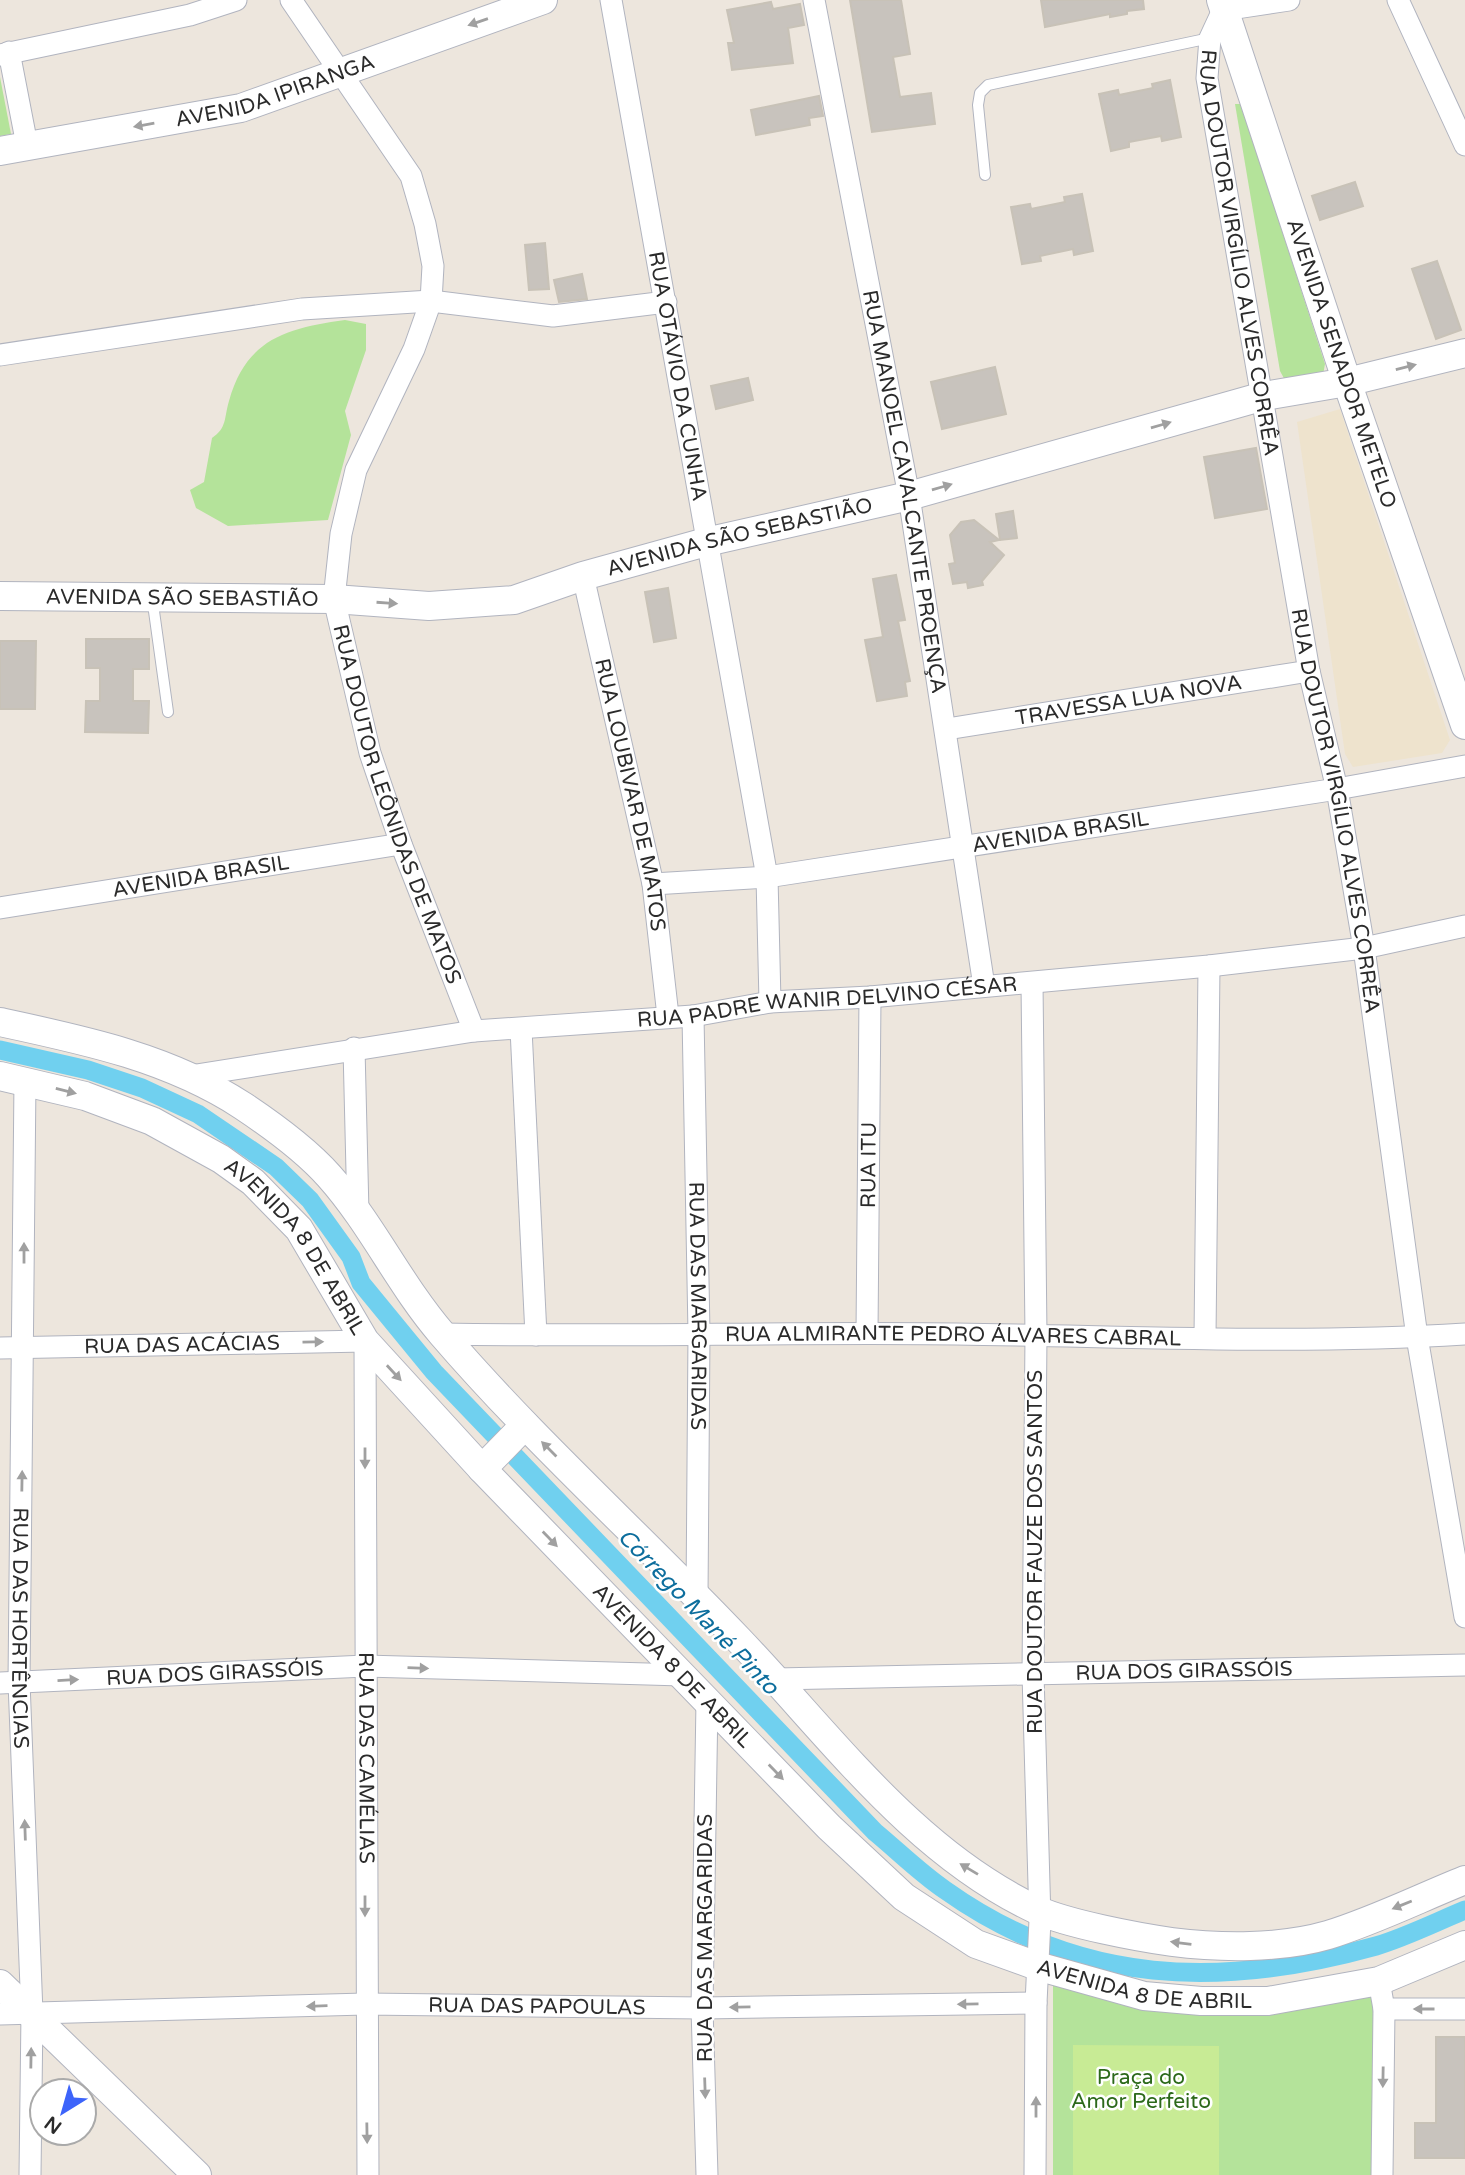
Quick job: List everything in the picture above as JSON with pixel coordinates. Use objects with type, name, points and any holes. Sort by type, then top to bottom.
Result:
[{"type":"main road","name":"AVENIDA IPIRANGA","points":[[13,148],[241,108],[340,70],[543,0]]},
{"type":"main road","name":"AVENIDA SENADOR METELO","points":[[1222,5],[1347,382],[1465,725]]},
{"type":"main road","name":"AVENIDA SÃO SEBASTIÃO","points":[[0,596],[334,599],[429,606],[514,600],[583,576],[706,542],[909,496],[1264,397],[1347,382],[1465,353]]},
{"type":"main road","name":"AVENIDA 8 DE ABRIL","points":[[0,1022],[134,1055],[190,1076],[242,1105],[293,1142],[328,1174],[358,1213],[404,1288],[442,1334],[503,1448],[682,1675],[829,1827],[904,1897],[976,1944],[1037,1960],[1144,1996],[1200,2001],[1268,2001],[1379,1981],[1465,1945]]},
{"type":"main road","name":"AVENIDA 8 DE ABRIL","points":[[12,1078],[85,1096],[152,1121],[209,1152],[253,1182],[299,1229],[365,1341],[697,1597],[893,1806],[947,1854],[1040,1916],[1146,1938],[1225,1948],[1325,1936],[1465,1880]]},
{"type":"main road","points":[[0,1984],[197,2175]]},
{"type":"street","points":[[13,148],[5,53],[190,15],[236,0]]},
{"type":"street","name":"RUA DOUTOR LEÔNIDAS DE MATOS","points":[[291,0],[411,176],[425,224],[433,266],[431,301],[414,349],[356,470],[341,534],[334,599],[370,753],[401,844],[474,1031]]},
{"type":"street","name":"RUA OTÁVIO DA CUNHA","points":[[611,0],[767,877],[770,1002]]},
{"type":"street","name":"RUA MANOEL CAVALCANTE PROENÇA","points":[[814,0],[909,496],[947,729],[984,986]]},
{"type":"street","points":[[1222,5],[1289,0]]},
{"type":"street","points":[[1398,0],[1465,145]]},
{"type":"street","name":"RUA DOUTOR VIRGÍLIO ALVES CORRÊA","points":[[1222,5],[1210,38],[1207,78],[1309,671],[1337,789],[1364,948],[1417,1337],[1455,1507],[1465,1617]]},
{"type":"street","points":[[0,355],[302,309],[431,301],[553,316],[666,302]]},
{"type":"street","name":"RUA LOUBIVAR DE MATOS","points":[[583,576],[653,884],[668,1016]]},
{"type":"street","name":"TRAVESSA LUA NOVA","points":[[947,729],[1309,671]]},
{"type":"street","name":"AVENIDA BRASIL","points":[[653,884],[767,877],[1337,789],[1465,766]]},
{"type":"street","name":"AVENIDA BRASIL","points":[[0,908],[401,844]]},
{"type":"street","name":"RUA PADRE WANIR DELVINO CÉSAR","points":[[190,1076],[474,1031],[693,1016],[770,1002],[870,997],[1209,966],[1364,948],[1465,926]]},
{"type":"street","points":[[1205,1337],[1209,966]]},
{"type":"street","name":"RUA DOUTOR FAUZE DOS SANTOS","points":[[1032,983],[1036,1335],[1033,1674],[1040,1916],[1037,1960]]},
{"type":"street","name":"RUA ITU","points":[[867,1332],[870,997]]},
{"type":"street","name":"RUA DAS MARGARIDAS","points":[[693,1016],[699,1334],[697,1597]]},
{"type":"street","points":[[521,1028],[536,1335]]},
{"type":"street","points":[[354,1048],[358,1213]]},
{"type":"street","name":"RUA DAS HORTÊNCIAS","points":[[12,1078],[24,1348],[10,1683],[32,2013],[30,2175]]},
{"type":"street","name":"RUA ALMIRANTE PEDRO ÁLVARES CABRAL","points":[[442,1334],[867,1332],[1417,1337],[1465,1334]]},
{"type":"street","name":"RUA DAS ACÁCIAS","points":[[0,1348],[365,1341]]},
{"type":"street","name":"RUA DAS CAMÉLIAS","points":[[365,1341],[365,2004],[368,2175]]},
{"type":"street","name":"RUA DOS GIRASSÓIS","points":[[776,1679],[1465,1665]]},
{"type":"street","name":"RUA DOS GIRASSÓIS","points":[[10,1683],[366,1666],[682,1675]]},
{"type":"street","name":"RUA DAS MARGARIDAS","points":[[707,1701],[702,2008],[707,2175]]},
{"type":"street","points":[[1035,2175],[1037,1960]]},
{"type":"street","points":[[1379,1981],[1384,2009],[1382,2175]]},
{"type":"street","name":"RUA DAS PAPOULAS","points":[[0,2014],[365,2004],[702,2008],[1036,2003]]},
{"type":"street","points":[[1384,2009],[1465,2009]]},
{"type":"lane","points":[[985,175],[978,105],[980,93],[988,85],[1210,38]]},
{"type":"lane","points":[[152,597],[168,712]]},
{"type":"shaded area","points":[[1340,409],[1450,740],[1442,753],[1353,767],[1345,754],[1297,422]]},
{"type":"green space","points":[[0,77],[11,134],[0,136]]},
{"type":"green space","points":[[1235,104],[1241,104],[1325,364],[1323,375],[1286,382],[1280,371]]},
{"type":"green space","points":[[345,320],[366,324],[366,350],[345,411],[351,435],[328,520],[228,526],[196,508],[190,490],[204,482],[212,438],[223,426],[236,380],[246,363],[258,350],[287,333]]},
{"type":"green space","name":"Praça do Amor Perfeito","points":[[1056,1980],[1135,2000],[1370,1993],[1375,1998],[1375,2175],[1053,2175],[1053,1986]]},
{"type":"green space","points":[[1073,2045],[1219,2046],[1219,2175],[1073,2175]]},
{"type":"building","points":[[850,0],[901,0],[910,54],[893,57],[900,97],[931,93],[935,124],[872,132]]},
{"type":"building","points":[[1041,0],[1143,0],[1144,9],[1045,27]]},
{"type":"building","points":[[771,2],[773,9],[800,4],[804,25],[788,28],[793,63],[732,70],[728,43],[734,43],[727,10]]},
{"type":"building","points":[[1170,80],[1181,137],[1162,141],[1161,136],[1129,142],[1129,147],[1111,151],[1099,94],[1118,90],[1119,95],[1153,88],[1152,84]]},
{"type":"building","points":[[819,96],[823,116],[809,118],[810,125],[756,135],[751,110]]},
{"type":"building","points":[[1355,182],[1363,206],[1320,220],[1312,196]]},
{"type":"building","points":[[1082,194],[1093,251],[1074,255],[1073,249],[1040,256],[1041,261],[1022,264],[1011,207],[1030,204],[1031,209],[1065,202],[1064,197]]},
{"type":"building","points":[[545,243],[549,289],[529,290],[525,245]]},
{"type":"building","points":[[1437,261],[1461,330],[1436,339],[1412,269]]},
{"type":"building","points":[[582,274],[587,299],[559,302],[554,280]]},
{"type":"building","points":[[995,367],[1006,414],[942,429],[931,382]]},
{"type":"building","points":[[748,378],[753,400],[716,409],[711,386]]},
{"type":"building","points":[[1256,448],[1267,509],[1215,518],[1204,457]]},
{"type":"building","points":[[1013,511],[1017,538],[1000,540],[996,514]]},
{"type":"building","points":[[974,520],[999,540],[990,542],[1004,555],[982,581],[983,585],[968,588],[967,582],[953,584],[949,564],[955,563],[950,535],[961,522]]},
{"type":"building","points":[[896,575],[905,620],[898,621],[910,681],[905,682],[907,696],[877,701],[865,640],[883,637],[873,579]]},
{"type":"building","points":[[668,588],[676,638],[654,642],[645,592]]},
{"type":"building","points":[[86,639],[149,639],[149,669],[133,669],[133,701],[149,701],[148,733],[85,732],[86,701],[100,701],[100,668],[86,668]]},
{"type":"building","points":[[0,641],[36,641],[35,709],[0,709]]},
{"type":"building","points":[[1436,2037],[1465,2037],[1465,2158],[1415,2158],[1415,2123],[1436,2123]]},
{"type":"waterway","name":"Córrego Mané Pinto","points":[[0,1050],[88,1070],[142,1088],[198,1114],[276,1167],[310,1200],[351,1257],[361,1283],[434,1372],[875,1832],[945,1890],[996,1922],[1048,1945],[1100,1961],[1153,1970],[1207,1972],[1262,1969],[1319,1960],[1376,1946],[1465,1910]]}]
